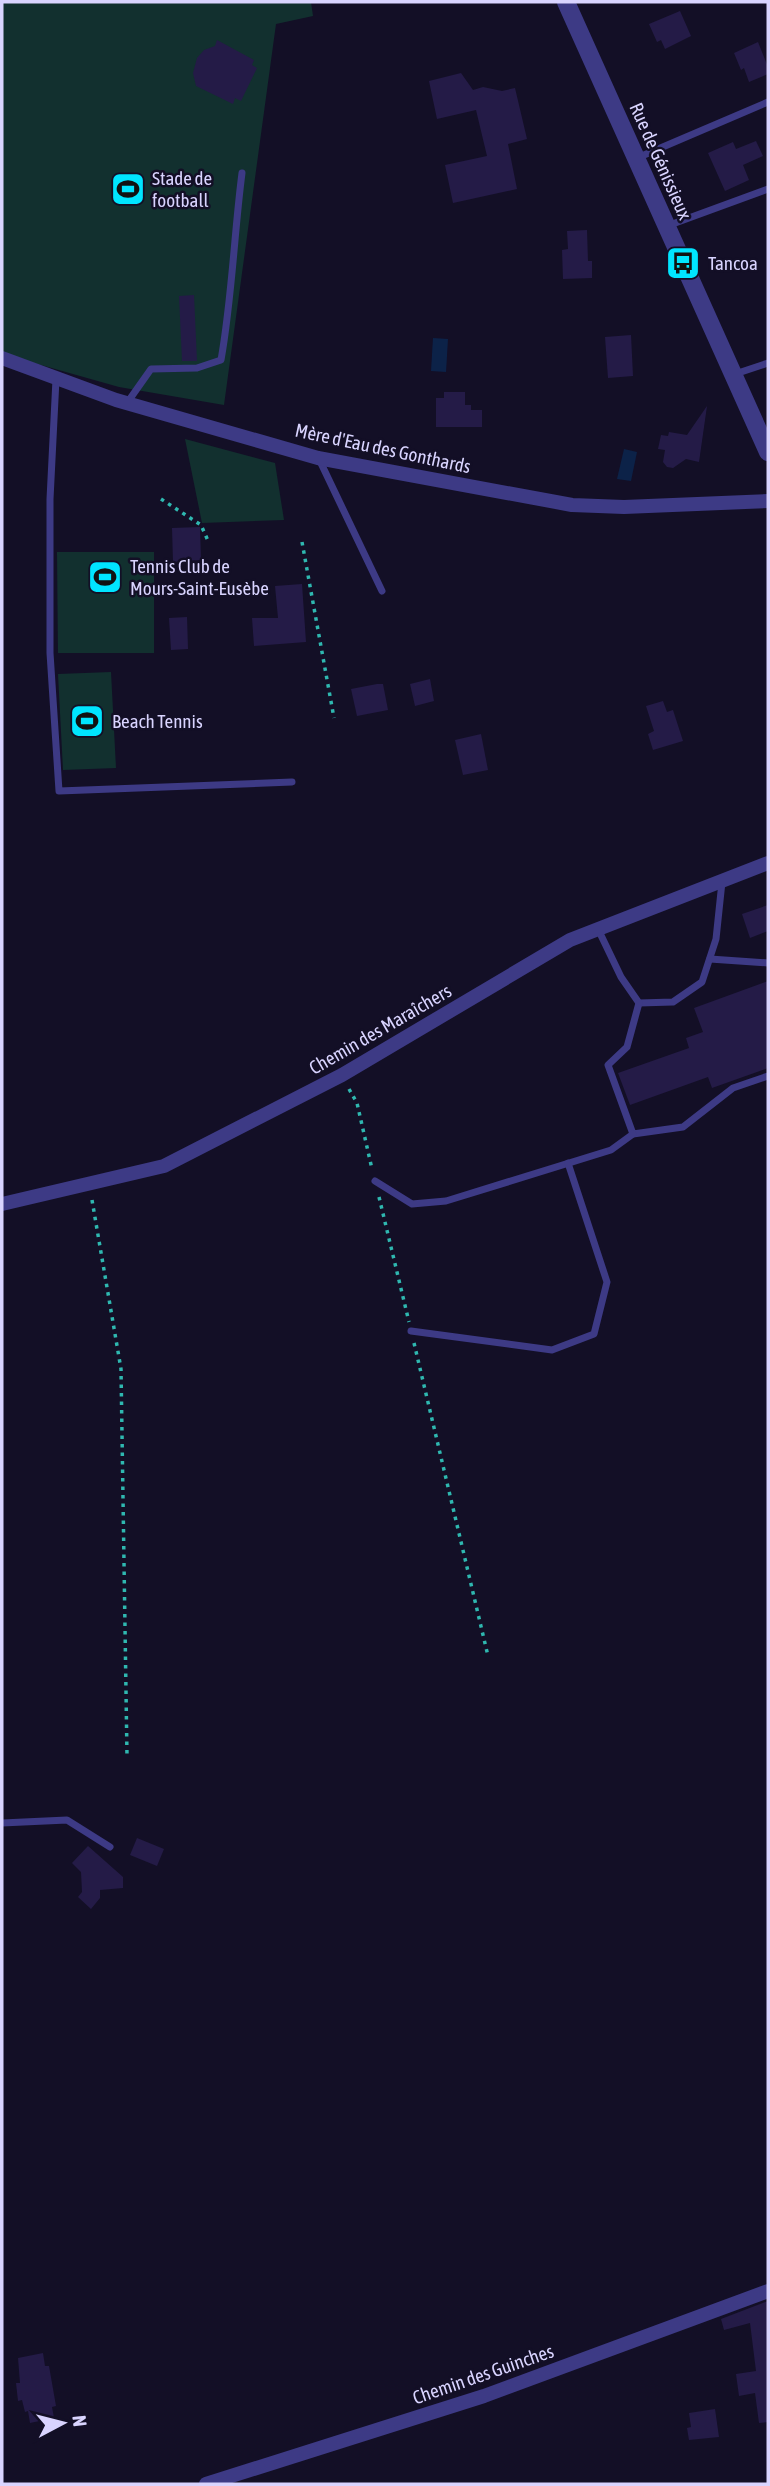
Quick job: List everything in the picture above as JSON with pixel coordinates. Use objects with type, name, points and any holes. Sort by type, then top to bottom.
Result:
[{"type":"street","name":"Rue de Génissieux","points":[[566,2],[768,452]]},
{"type":"street","name":"Mère d'Eau des Gonthards","points":[[2,358],[127,404],[318,458],[572,505],[624,507],[768,501]]},
{"type":"street","name":"Chemin des Maraîchers","points":[[2,1204],[163,1166],[342,1075],[570,940],[768,863]]},
{"type":"street","name":"Chemin des Guinches","points":[[206,2484],[484,2396],[768,2291]]},
{"type":"lane","points":[[636,159],[768,102]]},
{"type":"lane","points":[[127,404],[151,369],[197,368],[221,360],[229,311],[242,173]]},
{"type":"lane","points":[[667,226],[768,189]]},
{"type":"lane","points":[[732,375],[768,363]]},
{"type":"lane","points":[[56,379],[50,499],[50,653],[58,791],[292,782]]},
{"type":"lane","points":[[318,458],[382,591]]},
{"type":"lane","points":[[639,1003],[673,1002],[702,982],[716,939],[723,881]]},
{"type":"lane","points":[[598,929],[621,977],[639,1003],[627,1047],[607,1065],[633,1134]]},
{"type":"lane","points":[[710,958],[768,962]]},
{"type":"lane","points":[[375,1181],[412,1204],[446,1201],[611,1150],[633,1134],[683,1127],[733,1088],[768,1076]]},
{"type":"lane","points":[[411,1331],[552,1350],[594,1334],[607,1282],[568,1163]]},
{"type":"lane","points":[[2,1823],[66,1820],[110,1847]]},
{"type":"path","points":[[161,499],[201,525],[209,543]]},
{"type":"path","points":[[302,542],[334,718]]},
{"type":"path","points":[[342,1075],[356,1103],[488,1656]]},
{"type":"path","points":[[89,1184],[121,1368],[127,1756]]},
{"type":"green space","name":"Stade de football","points":[[2,2],[311,2],[313,16],[276,24],[224,405],[119,387],[2,354]]},
{"type":"green space","points":[[185,439],[275,463],[284,520],[202,523]]},
{"type":"green space","points":[[57,552],[154,552],[154,653],[58,653]]},
{"type":"green space","name":"Beach Tennis","points":[[111,672],[116,768],[63,770],[58,674]]},
{"type":"water","points":[[433,338],[448,339],[446,372],[431,371]]},
{"type":"water","points":[[624,449],[637,452],[631,481],[617,479]]},
{"type":"building","points":[[680,11],[691,36],[665,49],[661,40],[657,42],[649,24]]},
{"type":"building","points":[[217,40],[254,60],[252,65],[257,68],[241,101],[235,98],[233,104],[196,86],[193,73],[197,58],[204,50],[215,46]]},
{"type":"building","points":[[758,42],[768,74],[749,82],[734,53]]},
{"type":"building","points":[[461,73],[473,90],[483,87],[502,91],[515,88],[527,139],[508,144],[517,189],[453,203],[445,165],[487,156],[476,110],[437,119],[429,81]]},
{"type":"building","points":[[756,141],[763,156],[743,165],[749,180],[725,191],[708,153],[733,142],[736,149]]},
{"type":"building","points":[[587,230],[588,261],[592,261],[592,278],[563,279],[562,250],[568,249],[567,231]]},
{"type":"building","points":[[194,295],[197,361],[182,361],[179,296]]},
{"type":"building","points":[[631,335],[633,376],[608,378],[605,337]]},
{"type":"building","points":[[444,392],[465,392],[465,405],[471,405],[471,410],[482,410],[482,427],[436,427],[436,398],[444,398]]},
{"type":"building","points":[[707,406],[699,462],[686,459],[673,468],[667,467],[663,462],[665,450],[658,449],[661,435],[668,436],[669,432],[687,435]]},
{"type":"building","points":[[200,527],[201,560],[173,562],[172,528]]},
{"type":"building","points":[[302,584],[306,642],[254,646],[252,618],[278,618],[275,586]]},
{"type":"building","points":[[187,617],[188,649],[171,650],[169,618]]},
{"type":"building","points":[[430,679],[434,701],[415,706],[410,684]]},
{"type":"building","points":[[383,684],[388,710],[357,716],[351,689]]},
{"type":"building","points":[[663,701],[667,712],[673,710],[683,741],[653,750],[648,734],[654,731],[646,706]]},
{"type":"building","points":[[481,734],[488,770],[463,775],[455,740]]},
{"type":"building","points":[[768,905],[768,931],[750,938],[742,914]]},
{"type":"building","points":[[768,981],[768,1068],[712,1088],[708,1077],[630,1105],[618,1073],[689,1048],[686,1038],[703,1032],[694,1008]]},
{"type":"building","points":[[137,1838],[164,1849],[157,1866],[130,1855]]},
{"type":"building","points":[[88,1846],[123,1877],[123,1888],[100,1890],[100,1898],[91,1909],[78,1897],[82,1892],[81,1872],[72,1863]]},
{"type":"building","points":[[768,2301],[768,2422],[759,2423],[755,2393],[739,2396],[736,2374],[756,2371],[750,2323],[724,2330],[721,2319]]},
{"type":"building","points":[[43,2353],[45,2366],[49,2366],[56,2406],[52,2407],[54,2418],[30,2423],[22,2400],[18,2401],[18,2358]]},
{"type":"building","points":[[715,2409],[719,2437],[689,2440],[689,2413]]},
{"type":"place","name":"Stade de football","points":[[128,189]]},
{"type":"place","name":"Tancoa","points":[[683,263]]},
{"type":"place","name":"Tennis Club de Mours-Saint-Eusèbe","points":[[105,577]]},
{"type":"place","name":"Beach Tennis","points":[[87,721]]}]
